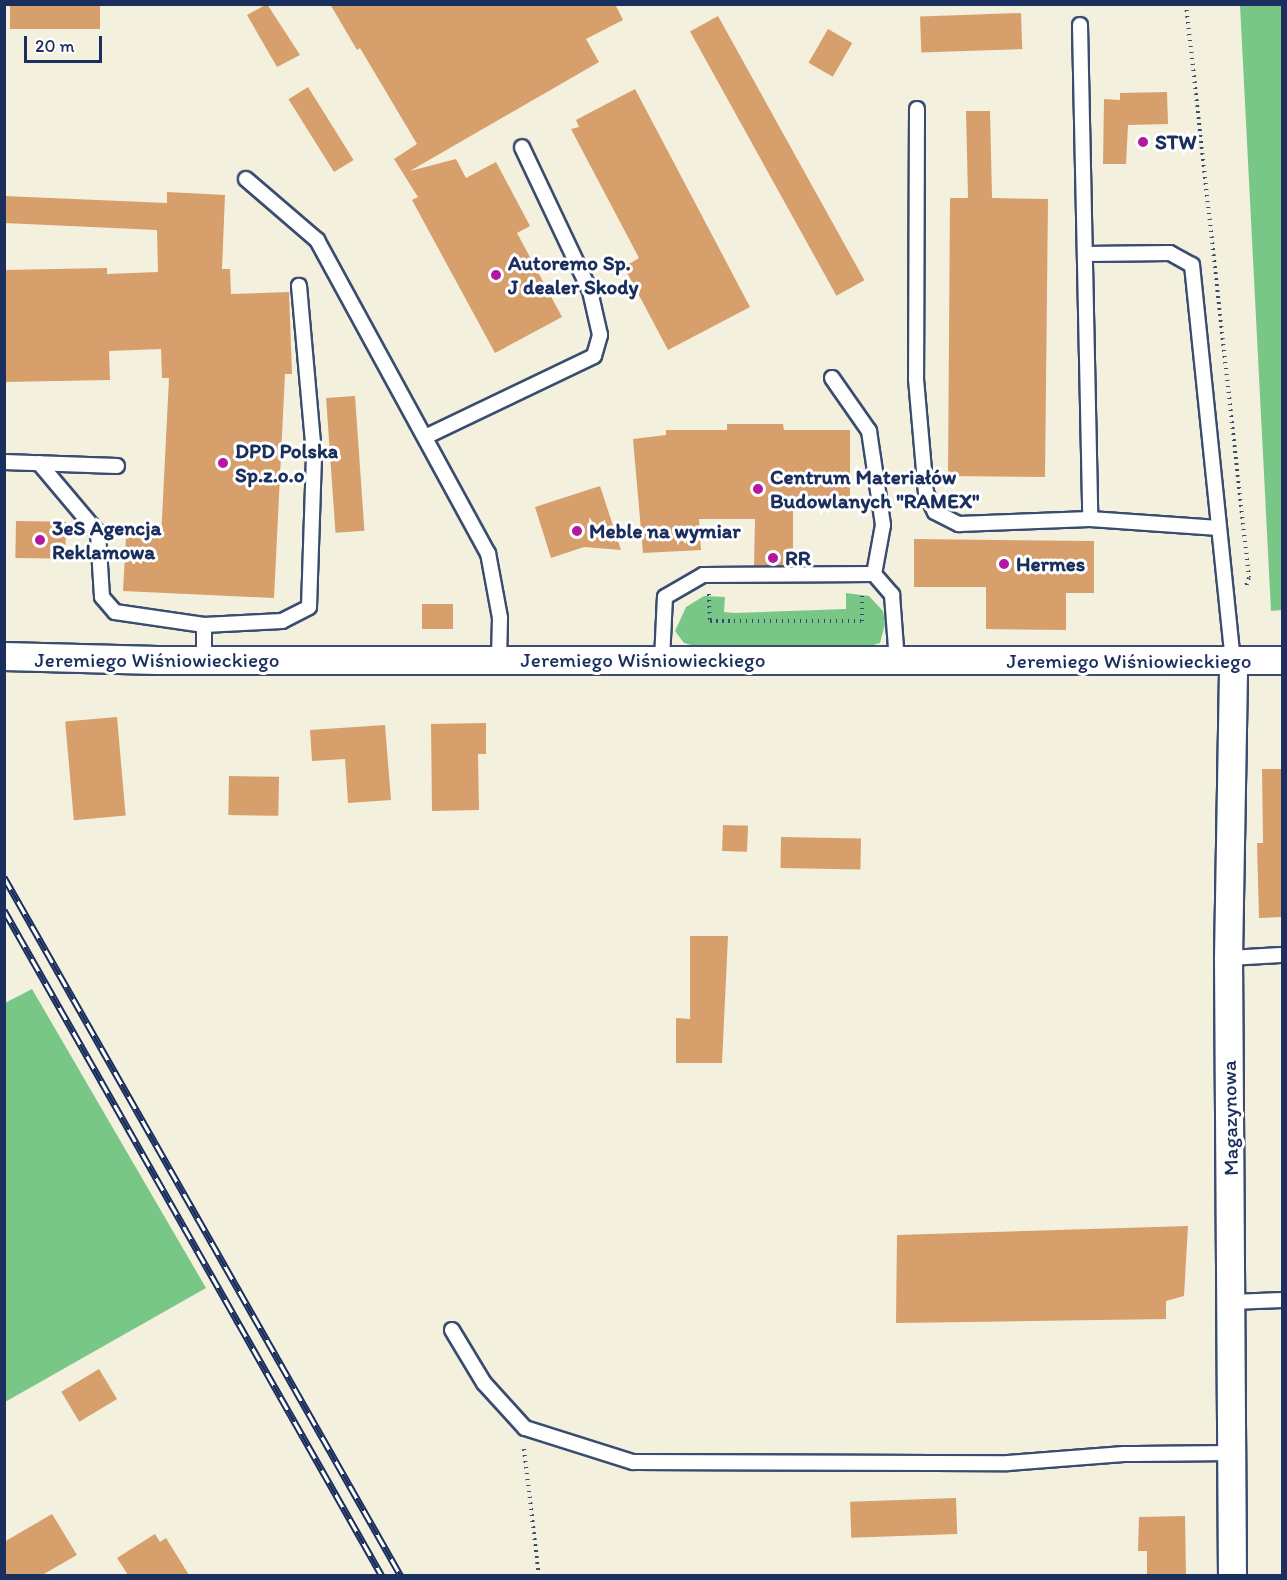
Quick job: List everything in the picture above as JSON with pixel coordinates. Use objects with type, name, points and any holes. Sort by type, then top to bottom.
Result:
[{"type":"street","name":"Jeremiego Wiśniowieckiego","points":[[4,656],[204,660],[1282,660]]},
{"type":"street","name":"Magazynowa","points":[[1232,1575],[1228,958],[1233,661]]},
{"type":"lane","points":[[1080,25],[1090,519]]},
{"type":"lane","points":[[917,108],[916,379],[926,492],[935,512],[959,524],[1090,519],[1220,528]]},
{"type":"lane","points":[[425,437],[594,356],[600,335],[590,291],[522,147]]},
{"type":"lane","points":[[246,179],[317,240],[488,553],[500,618],[499,660]]},
{"type":"lane","points":[[1086,254],[1170,253],[1192,265],[1233,661]]},
{"type":"lane","points":[[39,463],[98,533],[102,597],[115,612],[204,625],[282,621],[309,607],[314,453],[299,286]]},
{"type":"lane","points":[[832,378],[869,431],[883,525],[868,574]]},
{"type":"lane","points":[[4,462],[117,466]]},
{"type":"lane","points":[[662,660],[665,597],[710,575],[868,574],[892,595],[897,661]]},
{"type":"lane","points":[[204,625],[204,660]]},
{"type":"lane","points":[[1228,958],[1282,955]]},
{"type":"lane","points":[[1232,1302],[1282,1300]]},
{"type":"lane","points":[[452,1330],[484,1383],[525,1428],[633,1462],[1008,1463],[1124,1454],[1232,1452]]},
{"type":"path","points":[[1186,4],[1249,578],[1244,592],[1227,597]]},
{"type":"path","points":[[710,575],[710,621],[862,621],[868,574]]},
{"type":"path","points":[[525,1428],[524,1462],[535,1519],[539,1575]]},
{"type":"green space","points":[[1240,5],[1282,5],[1282,610],[1271,611]]},
{"type":"green space","points":[[846,593],[869,596],[883,611],[885,624],[880,643],[867,647],[712,651],[684,643],[675,631],[686,607],[704,596],[725,597],[724,612],[734,613],[846,609]]},
{"type":"green space","points":[[32,989],[206,1288],[5,1402],[5,1003]]},
{"type":"building","points":[[10,4],[100,4],[100,29],[10,29]]},
{"type":"building","points":[[267,4],[300,55],[277,67],[247,15]]},
{"type":"building","points":[[330,4],[615,4],[623,20],[586,39],[599,62],[410,171],[456,159],[466,178],[496,162],[530,226],[517,233],[562,317],[495,353],[412,200],[418,197],[394,159],[417,144],[360,48],[357,50]]},
{"type":"building","points":[[1021,13],[1022,49],[921,53],[920,17]]},
{"type":"building","points":[[718,16],[864,280],[836,296],[690,32]]},
{"type":"building","points":[[828,29],[852,43],[833,77],[808,63]]},
{"type":"building","points":[[308,87],[354,160],[334,172],[288,99]]},
{"type":"building","points":[[635,89],[750,307],[668,350],[624,267],[639,258],[571,129],[579,127],[576,120]]},
{"type":"building","points":[[1167,92],[1168,124],[1128,125],[1126,164],[1103,164],[1104,99],[1120,100],[1120,93]]},
{"type":"building","points":[[966,111],[990,111],[992,198],[1048,199],[1045,477],[948,476],[950,198],[968,198]]},
{"type":"building","points":[[167,192],[225,195],[222,269],[230,269],[231,294],[289,292],[292,374],[285,374],[274,598],[123,591],[126,537],[161,538],[169,378],[162,378],[161,349],[109,351],[110,380],[4,382],[4,270],[107,268],[107,274],[158,272],[157,230],[4,223],[4,196],[167,203]]},
{"type":"building","points":[[355,396],[364,531],[335,533],[326,398]]},
{"type":"building","name":"Centrum Materiałów Budowlanych \"RAMEX\"","points":[[727,424],[783,424],[784,430],[850,430],[850,508],[793,508],[793,550],[806,550],[806,565],[754,566],[755,519],[699,519],[701,550],[643,553],[633,439],[666,435],[666,430],[727,430]]},
{"type":"building","name":"Meble na wymiar","points":[[600,486],[621,550],[584,547],[551,558],[535,507]]},
{"type":"building","name":"3eS Agencja Reklamowa","points":[[16,521],[66,522],[65,559],[15,558]]},
{"type":"building","name":"Hermes","points":[[914,539],[1094,541],[1094,593],[1066,593],[1066,630],[986,629],[986,587],[914,587]]},
{"type":"building","points":[[422,604],[453,604],[453,629],[422,629]]},
{"type":"building","points":[[117,717],[126,816],[74,820],[65,722]]},
{"type":"building","points":[[486,723],[486,754],[478,754],[479,810],[432,811],[431,724]]},
{"type":"building","points":[[385,725],[391,800],[348,803],[345,759],[312,761],[310,730]]},
{"type":"building","points":[[1262,769],[1282,769],[1282,917],[1259,918],[1257,843],[1263,843]]},
{"type":"building","points":[[229,776],[279,777],[278,816],[228,815]]},
{"type":"building","points":[[723,825],[748,826],[747,852],[722,851]]},
{"type":"building","points":[[781,837],[861,838],[860,869],[780,868]]},
{"type":"building","points":[[690,936],[728,936],[722,1063],[676,1063],[676,1018],[690,1019]]},
{"type":"building","points":[[1188,1226],[1184,1296],[1166,1301],[1166,1319],[896,1323],[897,1235]]},
{"type":"building","points":[[99,1369],[117,1399],[79,1422],[61,1392]]},
{"type":"building","points":[[956,1498],[957,1534],[851,1538],[850,1502]]},
{"type":"building","points":[[52,1514],[77,1555],[42,1575],[4,1575],[4,1542]]},
{"type":"building","points":[[1185,1516],[1186,1575],[1147,1575],[1147,1551],[1138,1551],[1139,1517]]},
{"type":"building","points":[[155,1534],[160,1542],[166,1538],[189,1575],[128,1575],[117,1558]]},
{"type":"railway","points":[[4,877],[401,1576]]},
{"type":"railway","points":[[4,910],[382,1576]]},
{"type":"place","name":"STW","points":[[1143,142]]},
{"type":"place","name":"Autoremo Sp. J dealer Skody","points":[[496,275]]},
{"type":"place","name":"DPD Polska Sp.z.o.o","points":[[223,463]]},
{"type":"place","name":"Centrum Materiałów Budowlanych \"RAMEX\"","points":[[758,489]]},
{"type":"place","name":"Meble na wymiar","points":[[577,531]]},
{"type":"place","name":"3eS Agencja Reklamowa","points":[[40,540]]},
{"type":"place","name":"RR","points":[[773,558]]},
{"type":"place","name":"Hermes","points":[[1004,564]]}]
